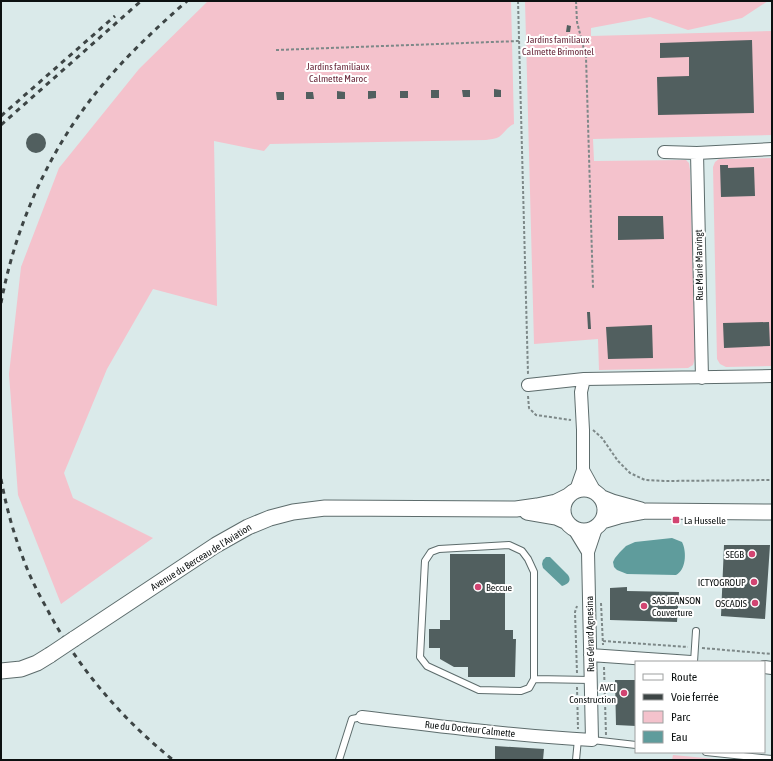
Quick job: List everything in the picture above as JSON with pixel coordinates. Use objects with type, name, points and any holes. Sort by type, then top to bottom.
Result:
[{"type":"street","points":[[664,152],[697,153],[772,149]]},
{"type":"street","name":"Rue Marie Marvingt","points":[[697,153],[702,378]]},
{"type":"street","points":[[528,385],[584,379],[772,376]]},
{"type":"street","points":[[572,493],[583,470],[581,392],[584,379]]},
{"type":"street","points":[[583,470],[604,503],[606,511],[599,524]]},
{"type":"street","points":[[588,552],[564,518],[562,510],[563,506],[566,498],[572,493],[582,488],[588,488],[612,502],[646,511]]},
{"type":"street","name":"Avenue du Berceau de l'Aviation","points":[[2,671],[21,669],[36,663],[216,545],[248,527],[270,518],[293,512],[324,508],[516,509],[556,502],[572,493]]},
{"type":"street","name":"Avenue du Berceau de l'Aviation","points":[[516,509],[556,517],[570,526]]},
{"type":"street","points":[[570,526],[580,531],[587,532],[599,524],[619,516],[646,511],[772,512]]},
{"type":"street","name":"Rue Gérard Agnesina","points":[[592,740],[588,552],[599,524]]},
{"type":"street","points":[[590,655],[659,661]]},
{"type":"street","name":"Rue du Docteur Calmette","points":[[362,716],[469,729],[578,740],[592,740]]},
{"type":"lane","points":[[509,545],[522,551],[528,559],[534,572],[534,680],[529,688],[520,690],[480,690],[427,666],[420,657],[425,560],[431,552],[439,548],[509,545]]},
{"type":"lane","points":[[693,661],[696,630]]},
{"type":"lane","points":[[534,680],[591,680]]},
{"type":"lane","points":[[339,760],[352,719],[362,716]]},
{"type":"lane","points":[[576,760],[578,740]]},
{"type":"lane","points":[[592,740],[635,745]]},
{"type":"lane","points":[[711,753],[730,757],[772,759]]},
{"type":"path","points":[[518,1],[529,408],[536,415],[572,420],[583,430],[592,429],[602,438],[618,461],[630,473],[645,480],[772,480]]},
{"type":"path","points":[[576,1],[577,22],[586,57],[593,288]]},
{"type":"path","points":[[276,50],[519,41]]},
{"type":"green space","name":"Jardins familiaux Calmette Maroc","points":[[208,1],[511,1],[514,124],[499,137],[486,140],[270,144],[264,151],[214,141],[217,306],[153,289],[107,369],[64,473],[73,498],[153,538],[61,604],[18,495],[9,374],[21,267],[59,168],[139,69]]},
{"type":"green space","name":"Jardins familiaux Calmette Brimontel","points":[[525,1],[768,1],[742,18],[688,30],[650,17],[591,28],[591,36],[772,31],[772,135],[593,139],[594,161],[686,160],[689,163],[695,358],[693,365],[688,368],[599,370],[598,339],[534,344]]},
{"type":"green space","points":[[772,158],[772,366],[726,367],[720,364],[717,359],[713,167],[715,162],[719,159]]},
{"type":"green space","points":[[673,755],[726,760],[672,760]]},
{"type":"water","points":[[672,538],[682,542],[685,551],[684,565],[676,575],[627,574],[617,570],[614,567],[613,562],[615,558],[626,546],[635,542]]},
{"type":"water","points":[[546,557],[550,557],[568,575],[570,579],[568,583],[562,586],[543,568],[543,560]]},
{"type":"building","points":[[567,25],[571,26],[570,32],[566,32]]},
{"type":"building","points":[[752,40],[754,113],[658,115],[657,77],[689,76],[689,57],[660,58],[660,43]]},
{"type":"building","points":[[494,89],[501,90],[501,97],[494,97]]},
{"type":"building","points":[[431,90],[439,90],[439,98],[431,98]]},
{"type":"building","points":[[462,90],[470,90],[470,97],[463,97]]},
{"type":"building","points":[[337,91],[345,92],[345,99],[337,99]]},
{"type":"building","points":[[368,91],[376,91],[376,98],[368,99]]},
{"type":"building","points":[[400,91],[408,91],[408,98],[400,98]]},
{"type":"building","points":[[276,92],[284,92],[284,100],[277,100]]},
{"type":"building","points":[[306,92],[313,92],[314,99],[306,99]]},
{"type":"building","points":[[36,133],[43,136],[46,143],[43,150],[36,153],[29,150],[26,143],[29,136]]},
{"type":"building","points":[[720,165],[728,165],[728,168],[754,167],[755,196],[721,197]]},
{"type":"building","points":[[618,216],[663,216],[664,239],[618,240]]},
{"type":"building","points":[[587,312],[590,312],[591,329],[588,329]]},
{"type":"building","points":[[769,322],[770,346],[724,348],[723,323]]},
{"type":"building","points":[[652,325],[653,358],[608,359],[606,327]]},
{"type":"building","points":[[724,545],[770,545],[765,619],[721,616]]},
{"type":"building","name":"Beccue","points":[[450,554],[505,554],[505,630],[513,630],[513,639],[516,639],[515,677],[468,677],[468,667],[454,667],[440,659],[440,648],[429,648],[429,629],[440,629],[440,620],[450,620]]},
{"type":"building","name":"SAS JEANSON Couverture","points":[[627,587],[627,591],[679,592],[677,622],[610,620],[610,588]]},
{"type":"building","points":[[615,680],[635,680],[635,726],[616,725]]},
{"type":"building","points":[[495,746],[544,749],[543,760],[495,760]]},
{"type":"railway","points":[[1,125],[141,1]]},
{"type":"railway","points":[[1,303],[7,275],[24,220],[35,193],[62,141],[95,94],[116,69],[187,1]]},
{"type":"railway","points":[[1,116],[115,16]]},
{"type":"railway","points":[[1,479],[10,519],[25,564],[36,589],[58,629],[86,671],[118,709],[173,760]]},
{"type":"place","name":"La Husselle","points":[[676,520]]},
{"type":"place","name":"SEGB","points":[[752,554]]},
{"type":"place","name":"ICTYOGROUP","points":[[754,582]]},
{"type":"place","name":"Beccue","points":[[478,587]]},
{"type":"place","name":"OSCADIS","points":[[755,603]]},
{"type":"place","name":"SAS JEANSON Couverture","points":[[644,606]]},
{"type":"place","name":"AVCI Construction","points":[[624,693]]}]
